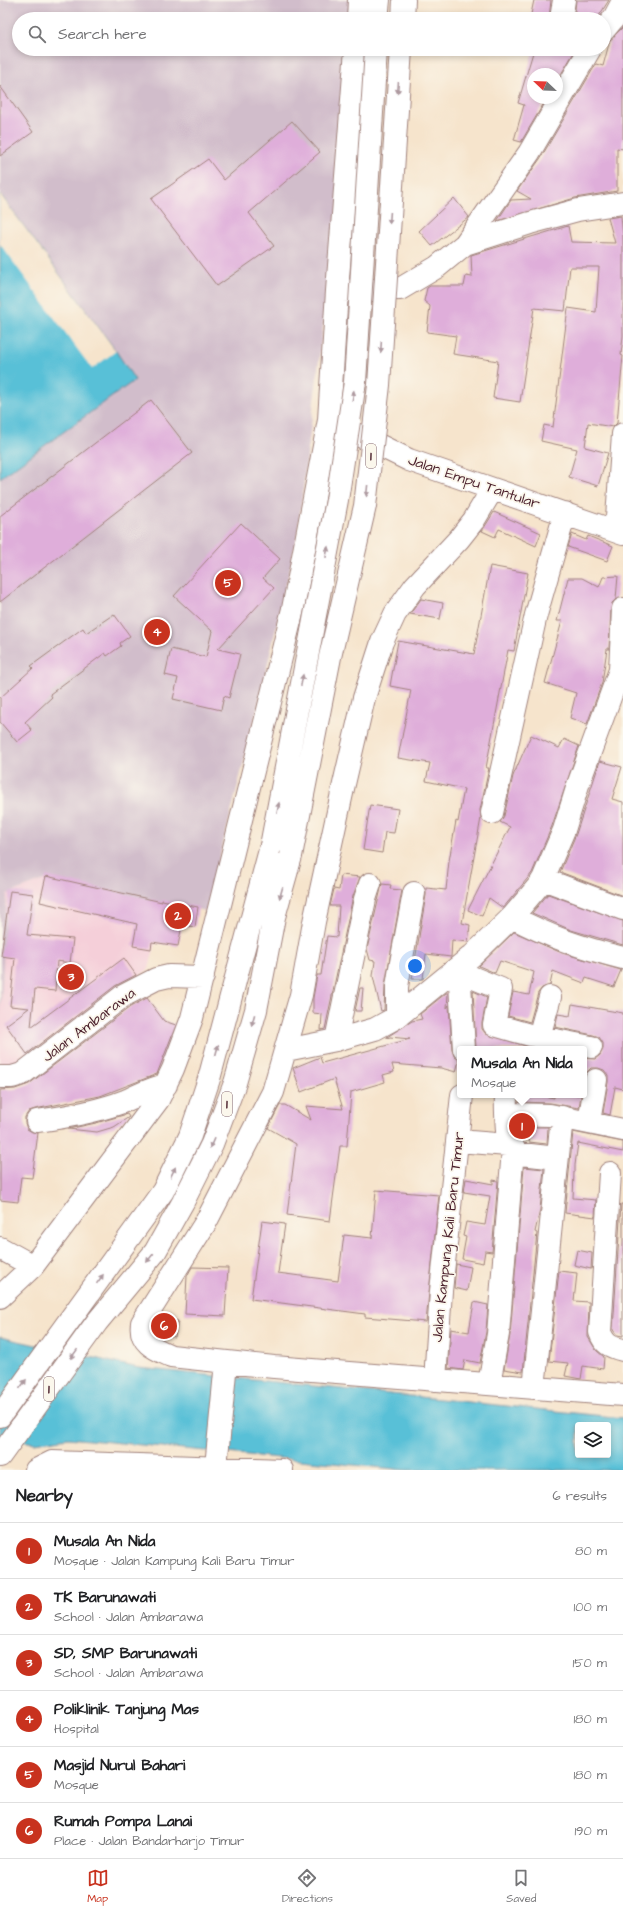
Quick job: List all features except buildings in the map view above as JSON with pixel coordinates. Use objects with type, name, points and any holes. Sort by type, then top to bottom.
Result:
[{"type":"main road","points":[[358,12],[359,0]]},
{"type":"main road","points":[[377,12],[378,0]]},
{"type":"main road","points":[[403,12],[404,0]]},
{"type":"main road","points":[[562,12],[564,0]]},
{"type":"main road","points":[[611,22],[623,1]]},
{"type":"main road","points":[[0,1297],[33,1266],[158,1100],[174,1069],[192,1018],[293,609],[329,420],[337,291],[355,56]]},
{"type":"main road","name":"1","points":[[0,1416],[163,1191],[190,1136],[209,1079],[271,846],[337,500],[355,382],[376,56]]},
{"type":"main road","name":"1","points":[[0,1456],[98,1322],[155,1252],[183,1202],[212,1144],[235,1083],[254,1017],[274,917],[291,856],[330,657],[365,506],[379,384],[401,56]]},
{"type":"main road","points":[[337,291],[400,289],[437,267],[465,244],[529,153],[586,56]]},
{"type":"main road","points":[[465,244],[530,223],[578,210],[623,203]]},
{"type":"main road","name":"Jalan Empu Tantular","points":[[329,420],[409,460],[619,533]]},
{"type":"main road","points":[[619,533],[623,434]]},
{"type":"main road","points":[[492,490],[474,520],[459,539],[415,586],[395,614],[382,642],[361,712],[314,922],[300,995],[286,1050],[273,1092],[206,1222],[142,1323],[141,1330],[146,1342],[157,1350],[171,1356],[225,1369],[274,1367],[623,1395]]},
{"type":"main road","points":[[492,813],[536,616],[565,513]]},
{"type":"main road","points":[[286,1050],[336,1040],[375,1029],[398,1017],[459,970],[512,917],[543,879],[564,830],[578,785],[622,674],[623,609]]},
{"type":"main road","points":[[543,879],[623,909]]},
{"type":"main road","points":[[336,1040],[365,900],[370,884]]},
{"type":"main road","points":[[398,1017],[397,987],[414,893]]},
{"type":"main road","points":[[512,917],[549,936],[580,948],[623,958]]},
{"type":"main road","points":[[459,970],[501,989],[494,1025],[539,1037],[586,1046]]},
{"type":"main road","points":[[459,970],[464,1046]]},
{"type":"main road","name":"Jalan Ambarawa","points":[[0,1077],[12,1077],[22,1074],[123,996],[156,979],[169,976],[203,977]]},
{"type":"main road","points":[[539,1037],[550,997]]},
{"type":"main road","points":[[587,1046],[591,1047]]},
{"type":"main road","points":[[589,1122],[596,1080]]},
{"type":"main road","points":[[37,1121],[76,1116],[125,1101],[151,1088],[166,1085]]},
{"type":"main road","name":"Jalan Kampung Kali Baru Timur","points":[[434,1380],[441,1291],[462,1098]]},
{"type":"main road","points":[[489,1384],[498,1334],[510,1149],[507,1104],[623,1130]]},
{"type":"main road","points":[[534,1388],[562,1117]]},
{"type":"main road","points":[[458,1142],[510,1149],[557,1158]]},
{"type":"main road","points":[[610,1172],[600,1332],[603,1341],[608,1346],[623,1350]]},
{"type":"main road","points":[[0,1248],[33,1266]]},
{"type":"main road","points":[[216,1462],[225,1369]]},
{"type":"main road","points":[[44,1466],[216,1462],[282,1470]]},
{"type":"shaded area","points":[[0,0],[351,0],[350,12],[12,12],[12,56],[348,56],[339,198],[297,538],[258,706],[206,911],[47,879],[7,894],[0,1023],[0,478],[135,379],[0,194]]},
{"type":"shaded area","points":[[47,879],[165,903],[149,969],[23,1061],[0,1065],[0,1023],[7,894]]},
{"type":"water","points":[[0,194],[116,351],[135,380],[0,478]]},
{"type":"water","points":[[0,1337],[139,1368],[623,1418],[623,1470],[406,1470],[68,1438],[34,1443],[0,1437]]},
{"type":"pier","points":[[0,194],[116,351],[92,369],[0,244]]},
{"type":"place","name":"Masjid Nurul Bahari","points":[[228,583]]},
{"type":"place","name":"Poliklinik Tanjung Mas","points":[[157,632]]},
{"type":"place","name":"TK Barunawati","points":[[178,916]]},
{"type":"place","name":"SD, SMP Barunawati","points":[[71,977]]},
{"type":"place","name":"Musala An Nida","points":[[522,1126]]},
{"type":"place","name":"Rumah Pompa Lanai","points":[[164,1326]]}]
